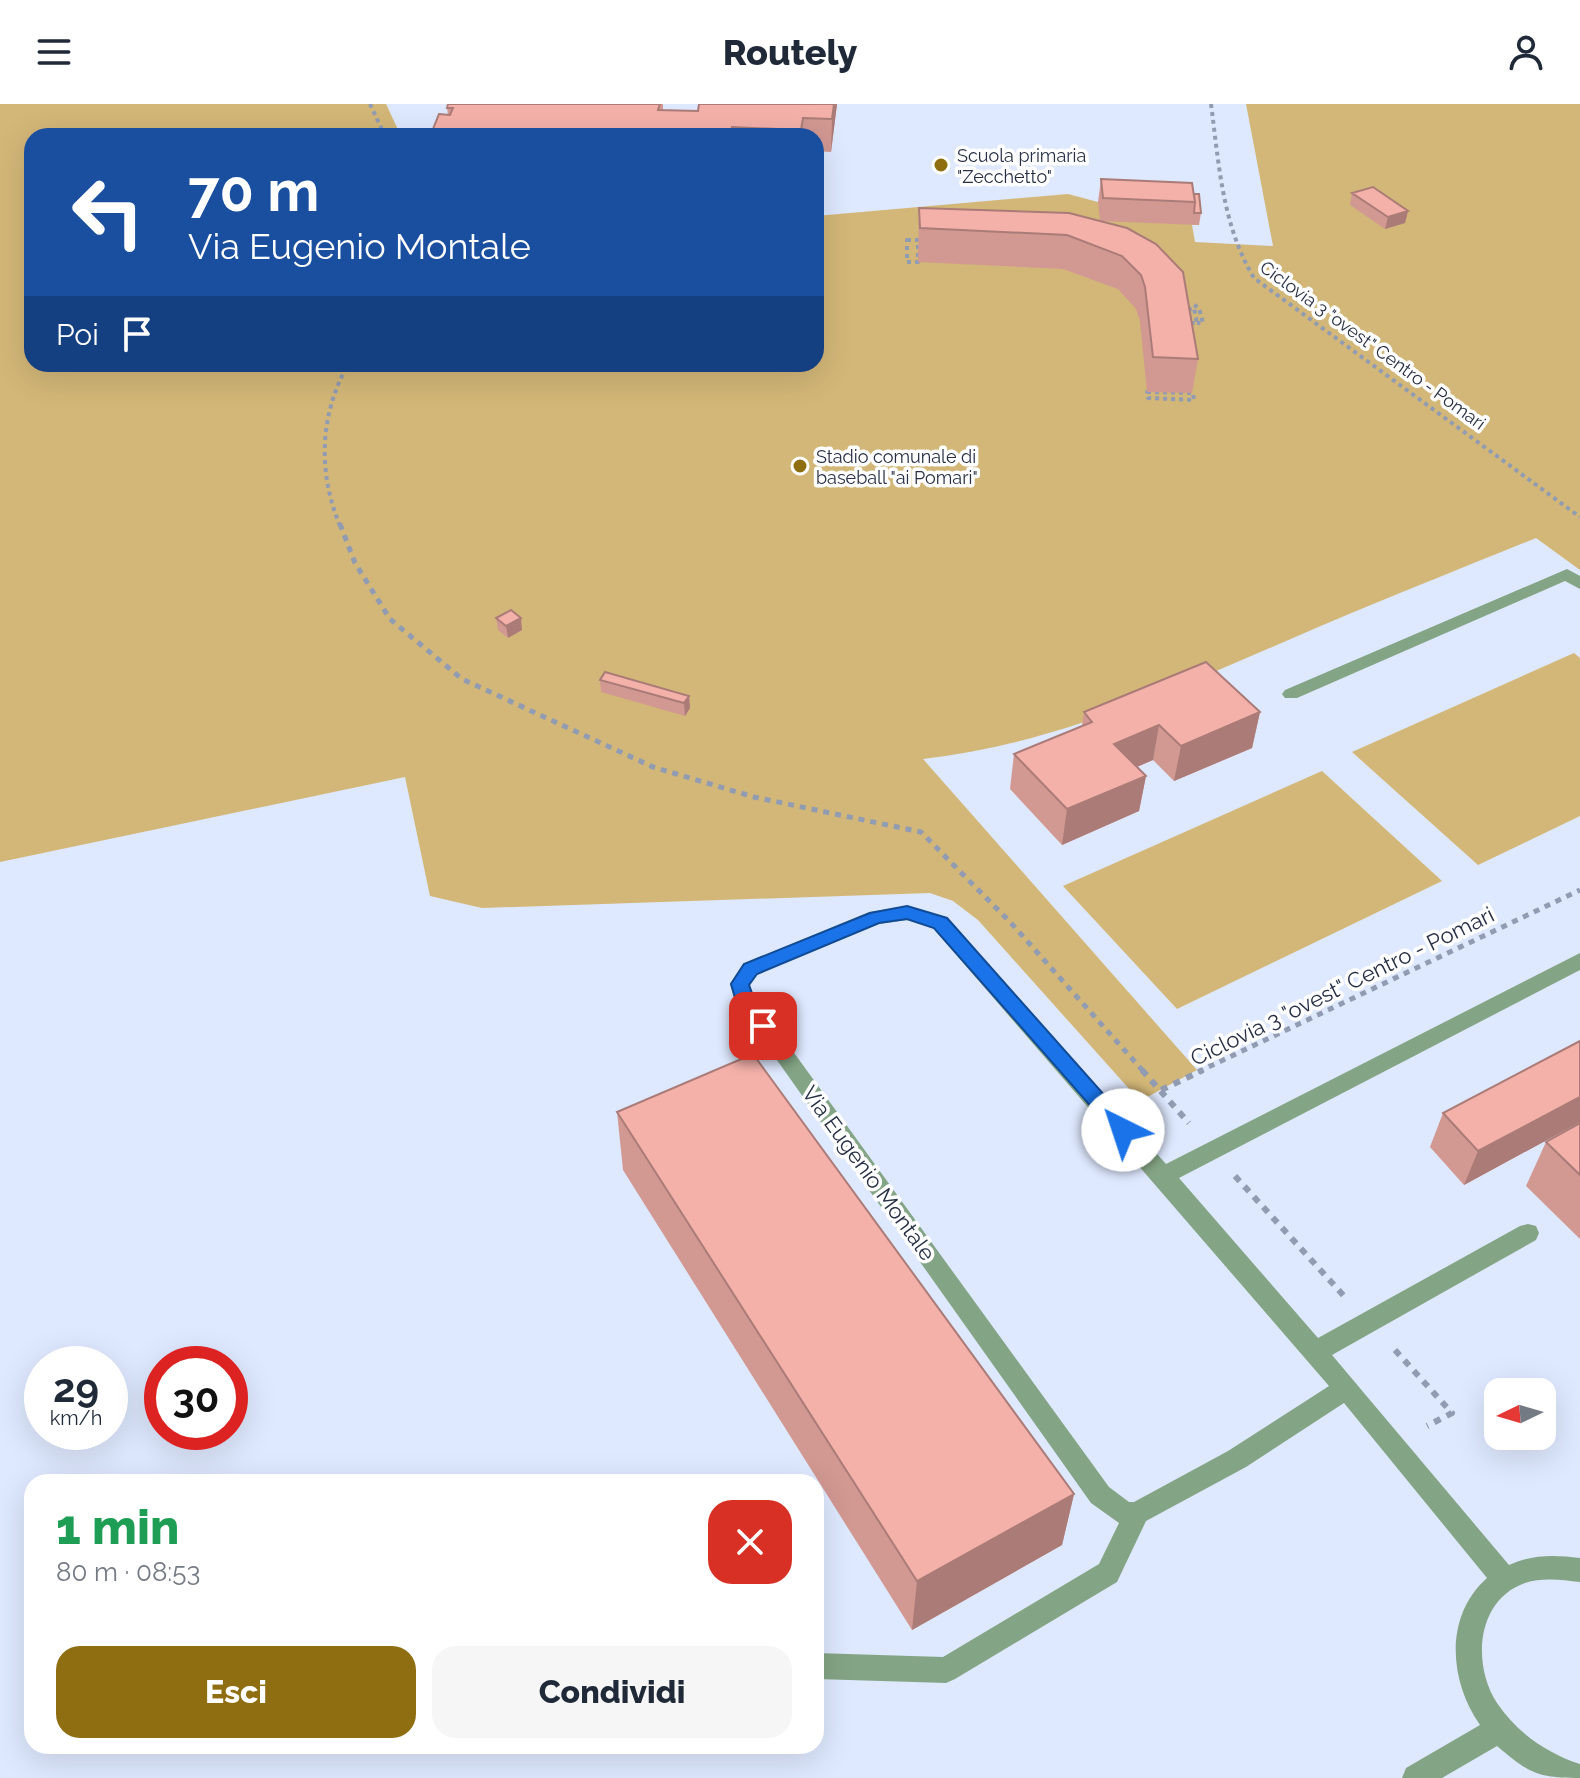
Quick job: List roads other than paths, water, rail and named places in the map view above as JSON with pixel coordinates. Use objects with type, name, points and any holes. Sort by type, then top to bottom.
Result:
[{"type":"street","points":[[1291,694],[1574,579]]},
{"type":"street","name":"Via Eugenio Montale","points":[[1137,1513],[1125,1514],[1100,1495],[754,1014],[745,1001],[740,984],[750,969],[876,917],[907,913],[940,923],[1347,1388],[1503,1578]]},
{"type":"street","points":[[1163,1176],[1580,961]]},
{"type":"street","points":[[1315,1352],[1528,1233]]},
{"type":"street","points":[[824,1666],[946,1670],[1108,1573],[1137,1513],[1237,1459],[1347,1388]]},
{"type":"street","points":[[1580,1570],[1559,1566],[1530,1567],[1503,1578],[1482,1599],[1469,1627],[1468,1661],[1479,1696],[1500,1729],[1526,1753],[1546,1765],[1580,1778]]},
{"type":"street","points":[[1416,1778],[1500,1729]]},
{"type":"place","name":"Scuola primaria \"Zecchetto\"","points":[[941,165]]},
{"type":"place","name":"Stadio comunale di baseball \"ai Pomari\"","points":[[800,466]]}]
